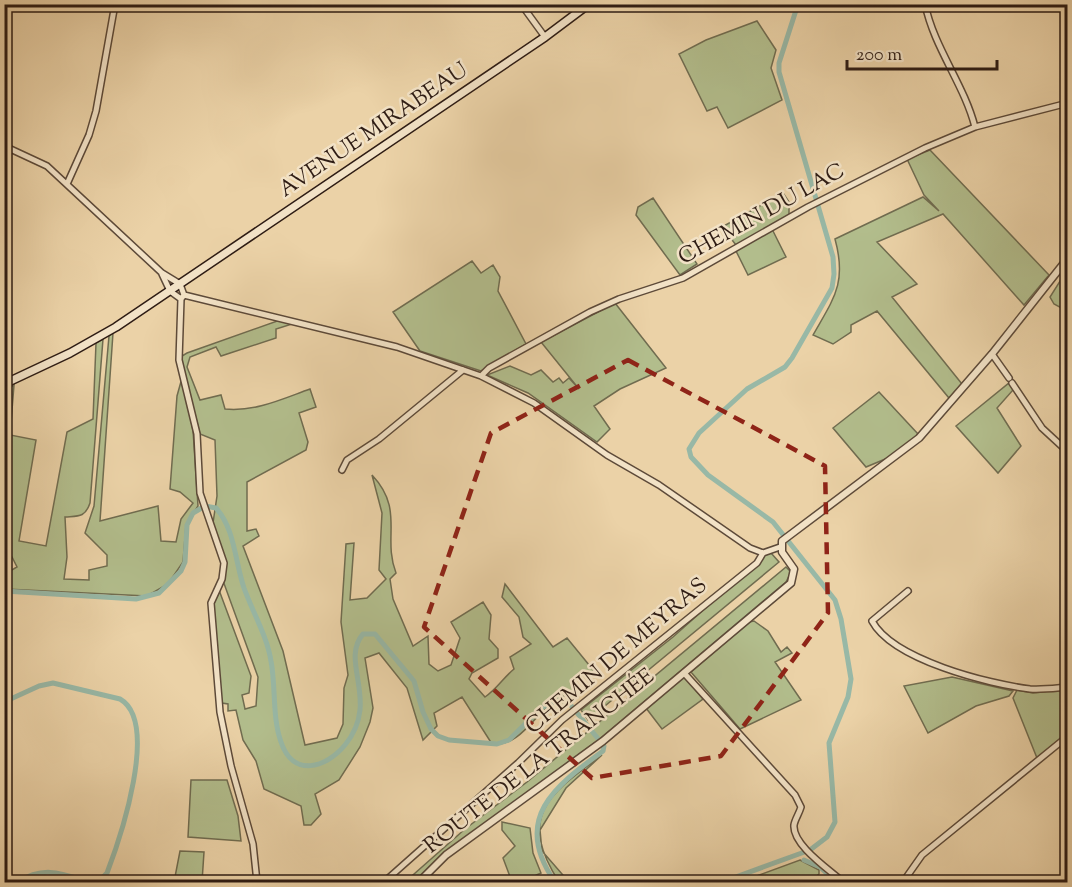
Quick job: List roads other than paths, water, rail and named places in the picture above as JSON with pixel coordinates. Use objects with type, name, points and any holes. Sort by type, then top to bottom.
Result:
[{"type":"main road","name":"AVENUE MIRABEAU","points":[[4,384],[86,345],[170,291],[545,37],[589,4]]},
{"type":"street","points":[[67,184],[89,135],[96,111],[115,4]]},
{"type":"street","points":[[521,4],[545,37]]},
{"type":"street","points":[[925,4],[940,47],[970,109],[975,127]]},
{"type":"street","name":"CHEMIN DU LAC","points":[[481,376],[489,368],[590,312],[619,299],[682,278],[818,202],[908,156],[975,127],[1068,103]]},
{"type":"street","points":[[4,146],[47,166],[162,273],[179,285],[182,297],[179,360],[197,434],[203,506],[218,539],[224,563],[222,579],[211,603],[220,712],[231,766],[253,844],[257,882]]},
{"type":"street","points":[[162,273],[170,291],[182,297],[397,346],[481,376],[534,403],[585,440],[659,485],[733,538],[750,549],[763,553],[780,547],[786,537],[908,448],[992,354],[1068,258]]},
{"type":"street","points":[[992,354],[1042,428],[1068,452]]},
{"type":"street","points":[[342,470],[347,460],[379,439],[463,369]]},
{"type":"street","name":"ROUTE DE LA TRANCHÉE","points":[[419,882],[446,855],[600,742],[791,583],[795,574],[780,547]]},
{"type":"street","name":"CHEMIN DE MEYRAS","points":[[384,882],[575,710],[757,562],[763,553]]},
{"type":"street","points":[[908,591],[872,621],[890,639],[918,657],[970,678],[1033,690],[1068,687]]},
{"type":"street","points":[[685,672],[795,795],[801,807],[794,828],[807,851],[843,882]]},
{"type":"street","points":[[903,882],[922,855],[1068,736]]},
{"type":"waterway","points":[[722,882],[810,850],[827,837],[835,822],[829,743],[848,697],[851,679],[841,619],[835,600],[773,522],[708,475],[691,457],[689,449],[699,433],[747,389],[785,367],[832,288],[833,257],[779,72],[779,63],[798,4]]},
{"type":"waterway","points":[[4,591],[136,599],[159,593],[181,571],[185,562],[187,525],[193,513],[205,506],[216,508],[227,526],[244,588],[269,652],[278,732],[286,753],[293,761],[310,766],[320,764],[337,753],[355,729],[360,713],[355,657],[357,645],[363,634],[375,634],[414,681],[423,712],[431,729],[438,736],[449,740],[497,744],[509,740],[541,708],[560,700],[569,703],[604,746],[603,751],[555,791],[544,806],[538,822],[537,840],[542,860],[555,882]]},
{"type":"waterway","points":[[4,702],[39,686],[53,683],[120,699],[131,712],[137,731],[137,755],[127,809],[107,873],[100,880],[91,882]]},
{"type":"waterway","points":[[804,860],[820,867],[836,882]]},
{"type":"waterway","points":[[18,882],[45,872],[62,874],[89,882]]}]
